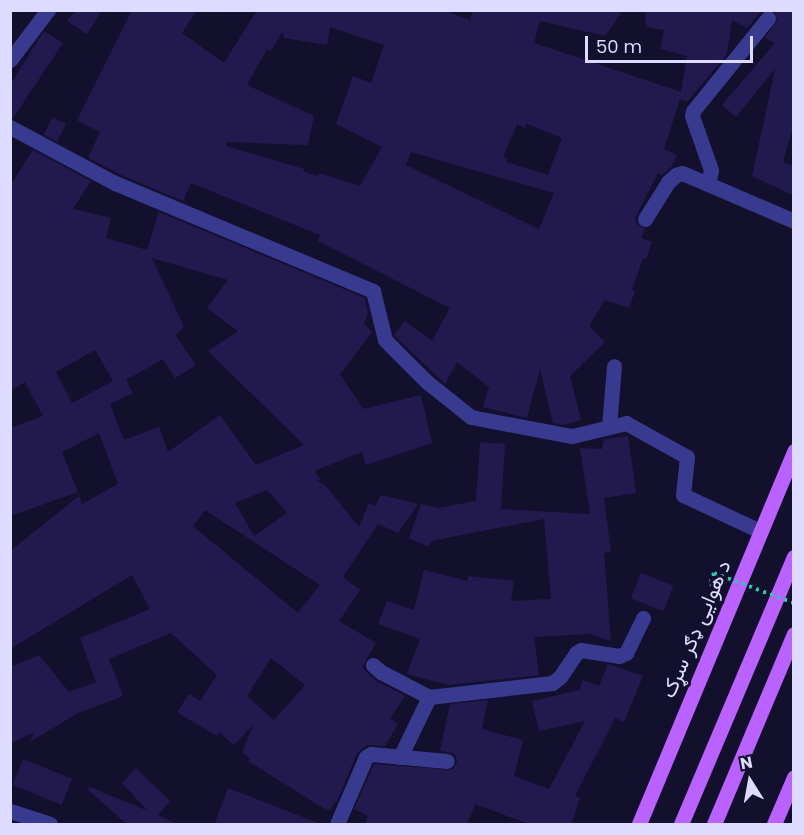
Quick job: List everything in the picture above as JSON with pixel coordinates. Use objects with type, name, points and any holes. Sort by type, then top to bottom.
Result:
[{"type":"main road","name":"د هوایی ډګر سړک","points":[[639,825],[794,451]]},
{"type":"main road","points":[[681,825],[794,557]]},
{"type":"main road","points":[[714,825],[794,634]]},
{"type":"main road","points":[[774,825],[794,777]]},
{"type":"street","points":[[10,60],[48,10]]},
{"type":"street","points":[[708,184],[711,170],[695,130],[693,111],[768,18]]},
{"type":"street","points":[[10,127],[115,183],[373,291],[385,340],[427,382],[471,417],[572,436],[626,423],[687,457],[683,495],[760,531]]},
{"type":"street","points":[[645,219],[668,182],[682,173],[794,221]]},
{"type":"street","points":[[609,426],[614,366]]},
{"type":"street","points":[[374,665],[381,672],[429,698],[552,683],[560,677],[576,653],[581,650],[619,656],[626,653],[644,618]]},
{"type":"street","points":[[400,757],[429,698]]},
{"type":"street","points":[[337,825],[366,757],[371,754],[447,761]]},
{"type":"street","points":[[10,811],[50,825]]},
{"type":"path","points":[[714,573],[794,603]]},
{"type":"building","points":[[76,10],[102,10],[87,34],[67,21]]},
{"type":"building","points":[[132,10],[197,10],[182,33],[224,63],[257,10],[443,10],[470,20],[473,10],[623,10],[605,36],[540,21],[534,43],[681,92],[687,56],[660,49],[664,30],[646,27],[645,10],[762,10],[747,28],[732,20],[727,54],[687,102],[680,99],[664,149],[677,155],[672,166],[662,175],[658,173],[635,218],[637,224],[645,229],[641,238],[652,242],[646,259],[643,258],[632,290],[635,291],[629,308],[605,300],[589,326],[605,342],[570,376],[581,420],[564,425],[553,423],[540,369],[527,418],[483,407],[489,387],[457,362],[445,384],[394,335],[405,321],[432,341],[450,308],[318,241],[320,235],[191,183],[183,201],[119,174],[88,158],[100,132],[77,120]],"holes":[[[330,27],[384,45],[371,83],[353,76],[336,124],[382,147],[360,186],[319,173],[318,176],[304,172],[304,169],[226,146],[227,142],[308,145],[314,116],[247,85],[267,49],[271,51],[282,32],[284,38],[327,45]],[[517,124],[525,128],[527,124],[562,138],[548,175],[506,162],[508,159],[503,157]],[[411,152],[554,193],[539,229],[406,165]]]},
{"type":"building","points":[[774,10],[794,10],[794,123],[783,162],[794,166],[794,196],[752,176],[775,69],[736,117],[722,105],[775,43],[765,38],[777,20]]},
{"type":"building","points":[[44,31],[63,43],[13,118],[10,117],[10,85]]},
{"type":"building","points":[[53,117],[66,124],[57,142],[44,135]]},
{"type":"building","points":[[33,150],[91,181],[73,209],[111,218],[106,238],[147,250],[159,212],[365,298],[368,313],[364,323],[372,332],[340,374],[363,409],[421,395],[432,443],[366,465],[362,452],[314,471],[321,480],[316,481],[325,485],[359,527],[369,503],[375,506],[381,495],[418,504],[398,533],[378,524],[343,577],[360,590],[339,621],[376,643],[362,667],[376,681],[405,696],[390,719],[398,724],[385,746],[367,745],[357,753],[337,801],[328,811],[248,761],[250,759],[242,752],[254,724],[234,745],[219,732],[217,736],[177,712],[189,694],[200,701],[217,675],[171,633],[109,659],[123,696],[78,713],[30,742],[34,732],[10,744],[10,667],[39,655],[69,692],[96,682],[80,638],[150,609],[132,575],[10,649],[10,551],[79,496],[82,504],[118,484],[99,433],[62,452],[78,492],[10,516],[10,428],[43,416],[25,382],[10,391],[10,186]],"holes":[[[152,258],[228,280],[207,308],[238,331],[208,351],[304,445],[256,465],[220,415],[168,452],[159,427],[124,440],[110,404],[133,393],[126,380],[163,359],[175,378],[196,365],[175,335],[184,327]],[[95,350],[113,381],[72,403],[56,372]],[[267,490],[287,513],[254,536],[235,503]],[[205,510],[320,585],[298,613],[193,526]],[[271,658],[305,685],[274,720],[247,696]]]},
{"type":"building","points":[[628,436],[636,493],[604,498],[611,552],[604,553],[611,641],[589,634],[534,637],[539,675],[449,685],[407,674],[420,639],[378,624],[387,601],[414,610],[424,570],[468,581],[468,576],[514,581],[511,601],[551,599],[544,519],[431,541],[428,547],[409,538],[421,504],[438,508],[476,501],[480,442],[505,444],[501,509],[590,514],[580,448],[602,449],[604,439]]},
{"type":"building","points":[[641,573],[673,586],[663,611],[631,598]]},
{"type":"building","points":[[608,664],[643,676],[624,722],[615,718],[575,796],[580,798],[571,825],[532,825],[475,804],[467,825],[365,825],[368,816],[354,809],[374,764],[452,770],[457,762],[456,756],[440,751],[450,704],[488,700],[482,729],[523,740],[514,776],[549,789],[585,721],[539,731],[532,701],[579,690],[583,680],[599,686]]},
{"type":"building","points":[[23,759],[72,779],[62,805],[13,785]]},
{"type":"building","points":[[136,768],[170,801],[158,815],[179,825],[128,825],[88,790],[90,787],[148,811],[122,783]]},
{"type":"building","points":[[228,788],[318,823],[318,825],[214,825]]}]
